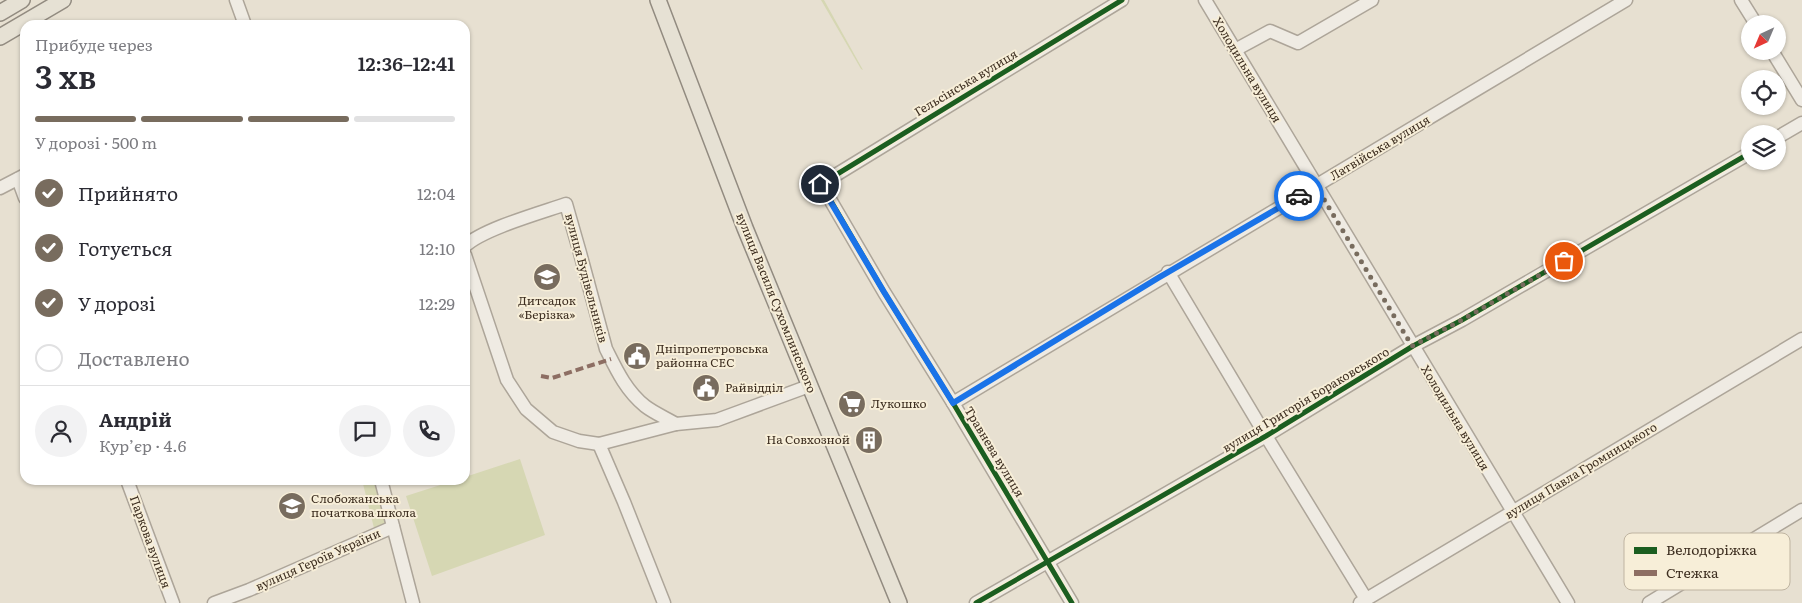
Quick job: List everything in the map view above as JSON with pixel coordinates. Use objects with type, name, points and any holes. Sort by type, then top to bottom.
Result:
[{"type":"main road","points":[[0,13],[22,0]]},
{"type":"main road","points":[[29,20],[63,0]]},
{"type":"main road","name":"вулиця Василя Сухомлинського","points":[[658,0],[745,228],[899,603]]},
{"type":"main road","points":[[0,37],[20,25]]},
{"type":"street","points":[[236,0],[243,20]]},
{"type":"street","name":"Гельсінська вулиця","points":[[820,184],[1122,0]]},
{"type":"street","name":"Холодильна вулиця","points":[[1205,0],[1568,603]]},
{"type":"street","points":[[1235,50],[1270,31],[1298,43],[1372,0]]},
{"type":"street","name":"Латвійська вулиця","points":[[953,403],[1168,272],[1316,186],[1626,0]]},
{"type":"street","points":[[1741,0],[1750,15]]},
{"type":"street","points":[[1778,60],[1802,100]]},
{"type":"street","points":[[1786,132],[1802,123]]},
{"type":"street","name":"вулиця Григорія Бораковського","points":[[976,603],[1266,436],[1412,346],[1462,320],[1741,158]]},
{"type":"street","points":[[0,188],[20,178]]},
{"type":"street","name":"Травнева вулиця","points":[[820,184],[1072,603]]},
{"type":"street","name":"вулиця Будівельників","points":[[470,241],[491,231],[566,204],[606,348],[623,383],[645,406],[676,424]]},
{"type":"street","points":[[470,270],[507,380],[526,409],[553,432],[579,441],[599,444],[676,424],[717,420],[809,386]]},
{"type":"street","points":[[1168,272],[1363,601]]},
{"type":"street","name":"вулиця Павла Громницького","points":[[1363,601],[1802,339]]},
{"type":"street","points":[[654,429],[656,413]]},
{"type":"street","points":[[599,444],[664,603]]},
{"type":"street","name":"Паркова вулиця","points":[[130,485],[173,603]]},
{"type":"street","name":"вулиця Героїв України","points":[[382,485],[413,603]]},
{"type":"street","points":[[1764,533],[1802,510]]},
{"type":"street","name":"вулиця Героїв України","points":[[214,603],[249,590],[393,527]]},
{"type":"street","points":[[1648,603],[1670,590]]},
{"type":"green space","points":[[821,0],[824,0],[863,70],[861,69]]},
{"type":"green space","points":[[520,459],[545,535],[432,576],[406,496],[440,485],[470,485],[470,475]]},
{"type":"green space","points":[[363,485],[378,485],[388,523],[374,528]]},
{"type":"marked path","points":[[541,376],[552,378],[611,359]]},
{"type":"cycle path","points":[[1072,603],[821,184],[1122,0]]},
{"type":"cycle path","points":[[976,603],[1266,436],[1413,346],[1462,320],[1741,158]]},
{"type":"way so far","points":[[1299,196],[1316,186],[1412,346],[1462,320],[1564,261]]},
{"type":"place","name":"Дитсадок «Берізка»","points":[[547,277]]},
{"type":"place","name":"Дніпропетровська районна СЕС","points":[[637,356]]},
{"type":"place","name":"Райвідділ","points":[[706,388]]},
{"type":"place","name":"Лукошко","points":[[852,404]]},
{"type":"place","name":"На Совхозной","points":[[869,440]]},
{"type":"place","name":"Cлобожанська початкова школа","points":[[292,506]]},
{"type":"route","points":[[820,184],[953,403],[1158,278],[1299,196]]}]
